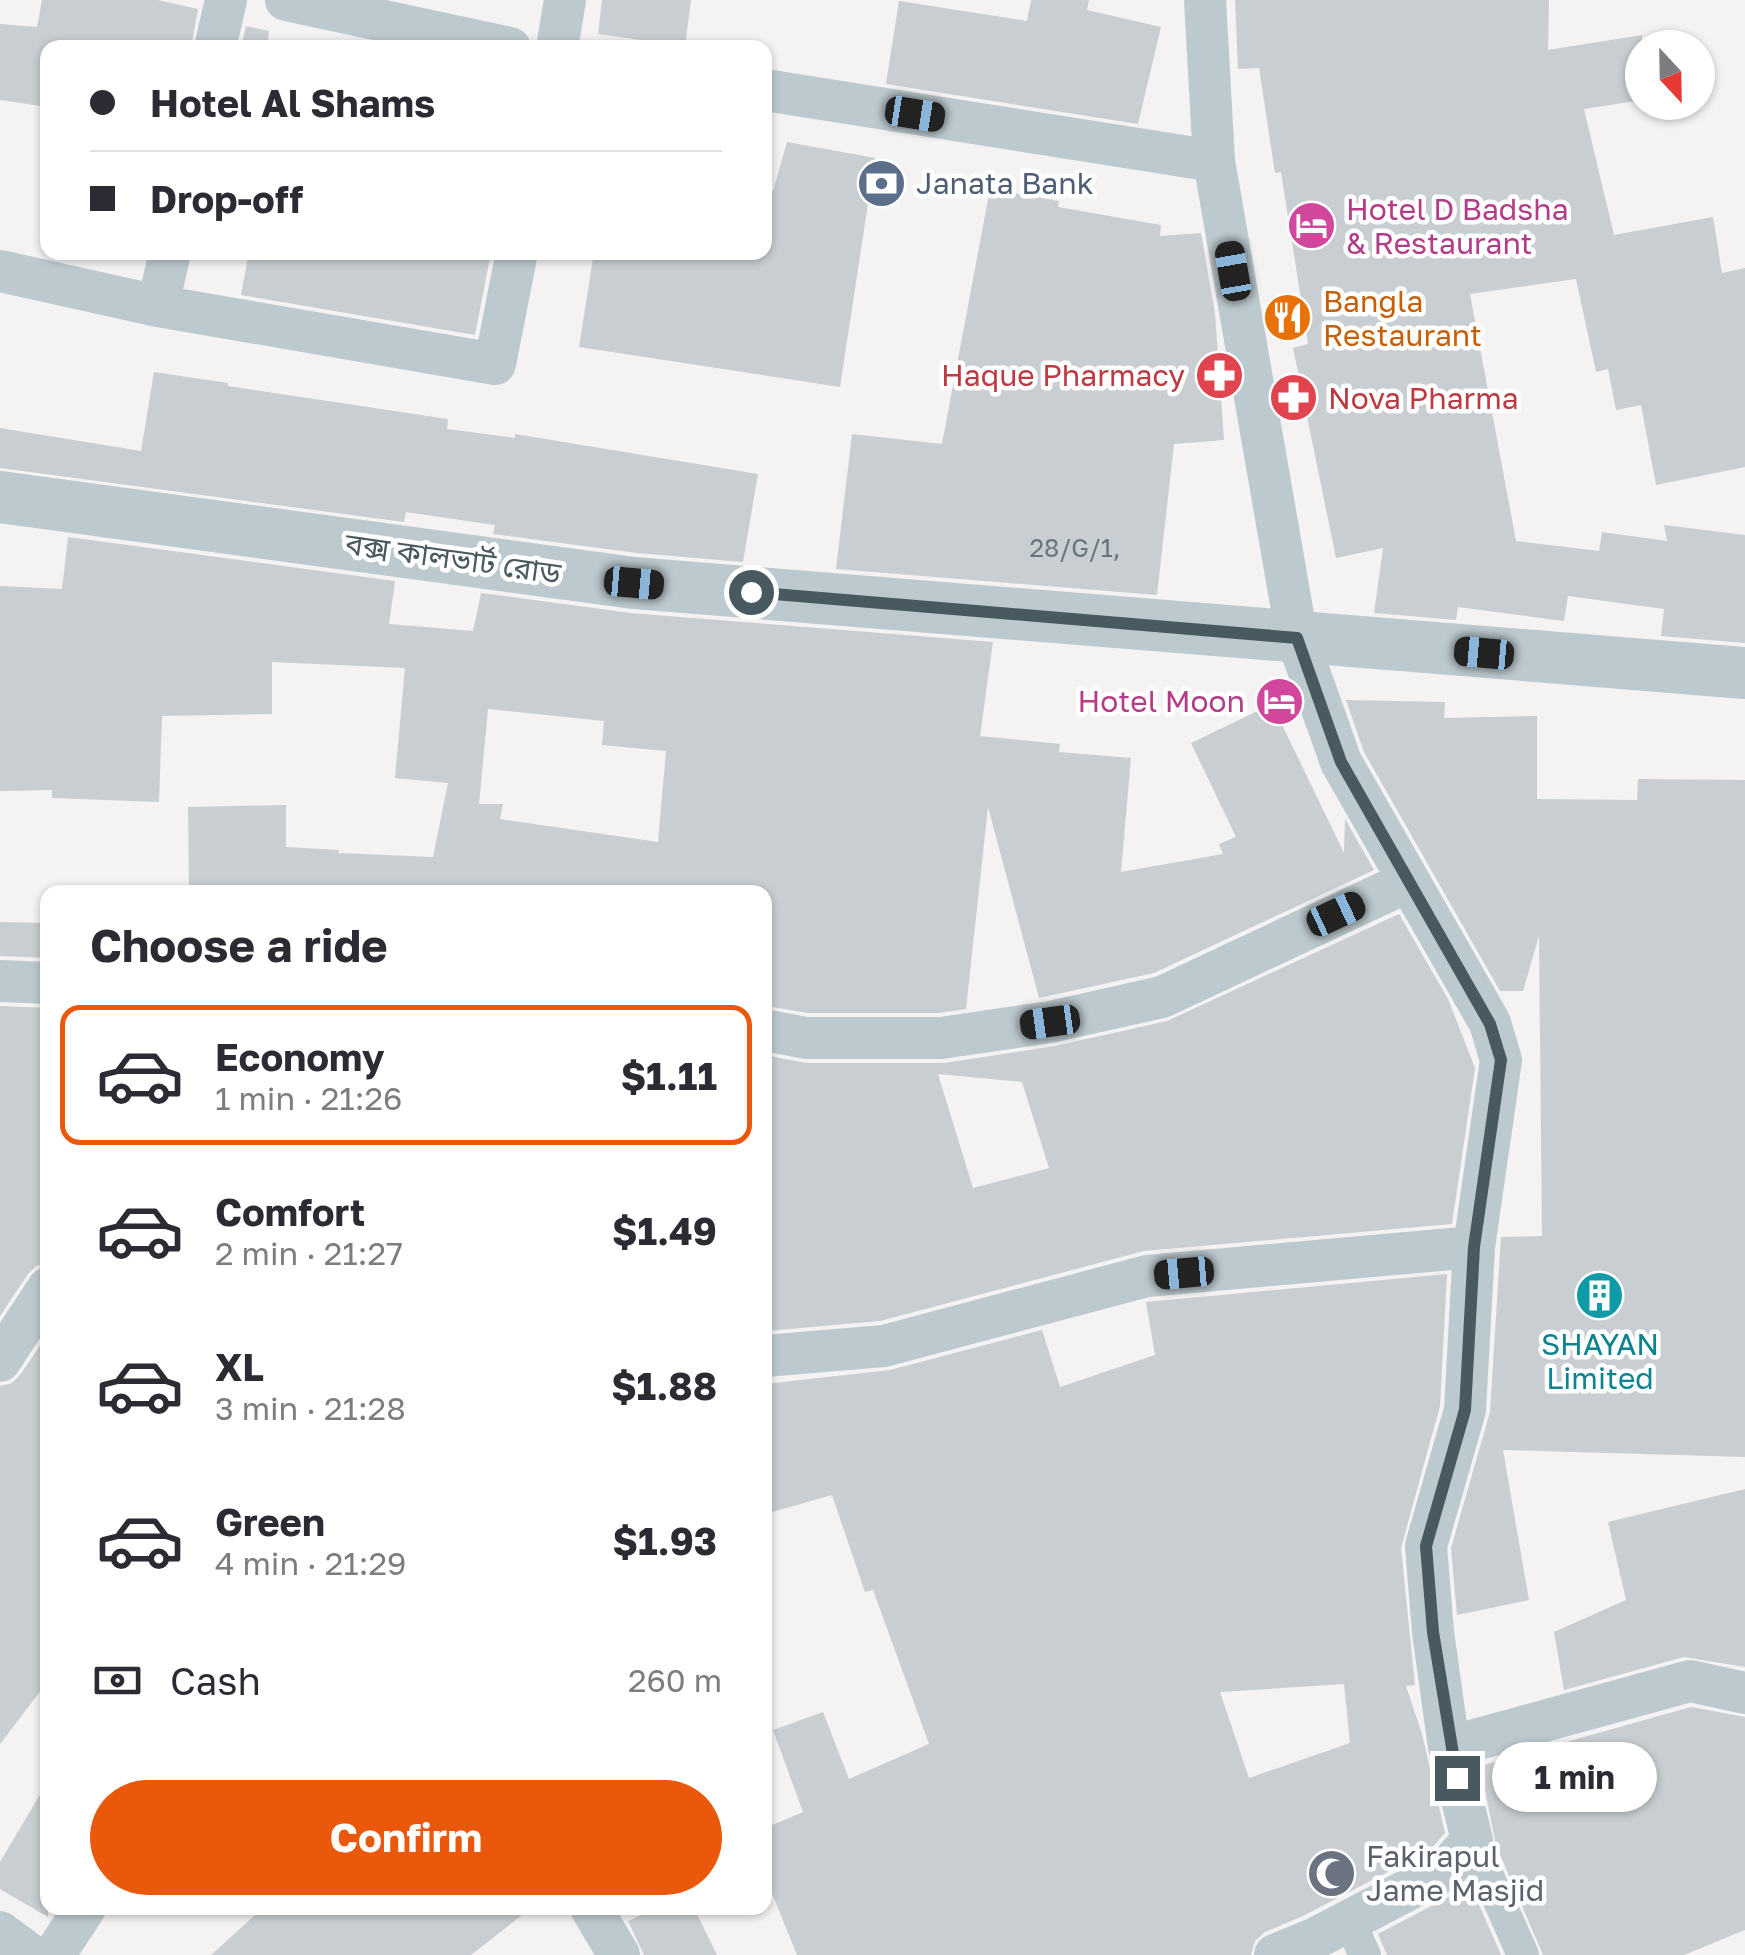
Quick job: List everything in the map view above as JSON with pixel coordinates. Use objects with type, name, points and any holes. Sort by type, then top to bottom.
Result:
[{"type":"street","points":[[217,40],[226,0]]},
{"type":"street","points":[[286,0],[473,40]]},
{"type":"street","points":[[558,40],[565,0]]},
{"type":"street","points":[[1205,0],[1214,161],[1297,638],[1341,762],[1490,1024],[1501,1060],[1474,1247],[1465,1410],[1426,1546],[1433,1632],[1450,1747],[1472,1840],[1523,1955]]},
{"type":"street","points":[[772,91],[1214,161]]},
{"type":"street","points":[[158,306],[168,260]]},
{"type":"street","points":[[0,272],[158,306],[496,364],[516,260]]},
{"type":"street","name":"বক্স কালভার্ট রোড","points":[[0,497],[634,583],[1745,673]]},
{"type":"street","points":[[772,1031],[806,1038],[941,1038],[1050,1022],[1162,996],[1406,882]]},
{"type":"street","points":[[0,981],[40,983]]},
{"type":"street","points":[[772,1355],[884,1346],[1147,1276],[1474,1247]]},
{"type":"street","points":[[0,1361],[40,1300]]},
{"type":"street","points":[[1450,1747],[1690,1681],[1745,1693]]},
{"type":"street","points":[[1275,1955],[1357,1938],[1446,1870],[1472,1840]]},
{"type":"street","points":[[54,1955],[80,1915]]},
{"type":"street","points":[[595,1915],[618,1955]]},
{"type":"building","points":[[42,0],[158,0],[198,9],[192,40],[40,40],[40,106],[0,100],[0,24],[37,27]]},
{"type":"building","points":[[602,0],[691,0],[686,40],[642,40],[598,34]]},
{"type":"building","points":[[1031,0],[1089,0],[1087,10],[1161,27],[1138,124],[886,84],[899,1],[1027,21]]},
{"type":"building","points":[[1235,0],[1549,0],[1548,50],[1625,38],[1625,103],[1584,109],[1614,235],[1713,217],[1722,273],[1745,268],[1745,467],[1656,485],[1641,405],[1616,410],[1608,369],[1596,372],[1576,279],[1470,294],[1516,541],[1599,551],[1602,532],[1667,541],[1664,525],[1745,535],[1745,643],[1661,636],[1664,609],[1568,596],[1564,621],[1458,607],[1456,620],[1374,613],[1383,548],[1336,558],[1293,348],[1308,344],[1281,172],[1275,173],[1259,68],[1238,69]]},
{"type":"building","points":[[246,26],[269,31],[268,40],[243,40]]},
{"type":"building","points":[[787,142],[875,158],[840,387],[579,347],[593,260],[772,260],[773,191]]},
{"type":"building","points":[[990,189],[1059,201],[1058,207],[1161,225],[1160,236],[1201,233],[1215,313],[1224,440],[1174,444],[1157,595],[836,569],[852,434],[942,444]]},
{"type":"building","points":[[248,260],[489,260],[475,335],[241,295]]},
{"type":"building","points":[[154,372],[448,419],[447,429],[515,438],[515,434],[758,474],[743,562],[493,534],[495,525],[406,512],[404,522],[0,468],[0,428],[141,451]]},
{"type":"building","points":[[68,537],[395,581],[389,624],[473,631],[481,593],[631,613],[993,642],[980,736],[1060,744],[1059,752],[1131,758],[1121,872],[1223,854],[1219,844],[1236,837],[1191,743],[1272,704],[1344,853],[1345,819],[1374,870],[1154,973],[1039,998],[988,807],[966,1009],[939,1013],[808,1013],[772,1007],[772,885],[189,885],[188,807],[286,805],[286,847],[433,857],[448,783],[395,778],[405,668],[272,662],[272,714],[162,716],[159,802],[52,798],[52,790],[0,791],[0,586],[62,589]],"holes":[[[488,709],[604,721],[602,745],[666,751],[658,842],[500,819],[503,804],[479,804]]]},
{"type":"building","points":[[1346,700],[1445,702],[1444,718],[1537,716],[1537,799],[1637,800],[1638,779],[1745,780],[1745,1457],[1503,1450],[1529,1600],[1457,1615],[1451,1548],[1490,1412],[1501,1237],[1542,1236],[1539,936],[1523,991],[1500,991],[1364,752]]},
{"type":"building","points":[[1399,914],[1448,999],[1475,1068],[1452,1224],[1144,1251],[880,1321],[772,1331],[772,1056],[806,1063],[944,1063],[1055,1046],[1167,1021]],"holes":[[[938,1074],[1022,1082],[1049,1168],[973,1188]]]},
{"type":"building","points":[[0,922],[40,923],[40,958],[0,956]]},
{"type":"building","points":[[0,1006],[40,1008],[40,1265],[28,1274],[0,1316]]},
{"type":"building","points":[[1447,1274],[1440,1406],[1401,1548],[1415,1685],[1406,1686],[1422,1734],[1445,1833],[1430,1850],[1265,1932],[1255,1941],[1251,1955],[797,1955],[772,1893],[772,1825],[803,1812],[773,1730],[823,1712],[849,1779],[929,1744],[873,1590],[865,1592],[832,1495],[772,1512],[772,1383],[890,1370],[1042,1330],[1060,1387],[1155,1355],[1146,1302]],"holes":[[[1344,1684],[1350,1743],[1249,1778],[1220,1692]]]},
{"type":"building","points":[[40,1346],[40,1692],[0,1744],[0,1386],[12,1383]]},
{"type":"building","points":[[1745,1489],[1745,1667],[1684,1657],[1564,1690],[1554,1632],[1626,1600],[1608,1522]]},
{"type":"building","points":[[1691,1707],[1745,1717],[1745,1930],[1684,1955],[1543,1955],[1496,1845],[1480,1766]]},
{"type":"building","points":[[40,1794],[40,1912],[0,1889],[0,1862]]},
{"type":"building","points":[[1469,1882],[1501,1955],[1387,1955],[1378,1934],[1458,1892]]},
{"type":"building","points":[[255,1915],[522,1915],[471,1955],[211,1955]]},
{"type":"building","points":[[641,1915],[697,1915],[717,1955],[644,1955],[628,1921]]},
{"type":"place","name":"Janata Bank","points":[[881,183]]},
{"type":"place","name":"Hotel D Badsha & Restaurant","points":[[1311,226]]},
{"type":"place","name":"Bangla Restaurant","points":[[1288,318]]},
{"type":"place","name":"Haque Pharmacy","points":[[1220,375]]},
{"type":"place","name":"Nova Pharma","points":[[1293,398]]},
{"type":"place","name":"Hotel Moon","points":[[1280,701]]},
{"type":"place","name":"SHAYAN Limited","points":[[1600,1295]]},
{"type":"place","name":"Fakirapul Jame Masjid","points":[[1331,1873]]},
{"type":"route","points":[[751,592],[1297,638],[1341,762],[1490,1024],[1501,1060],[1474,1247],[1465,1410],[1426,1546],[1433,1632],[1457,1778]]}]
